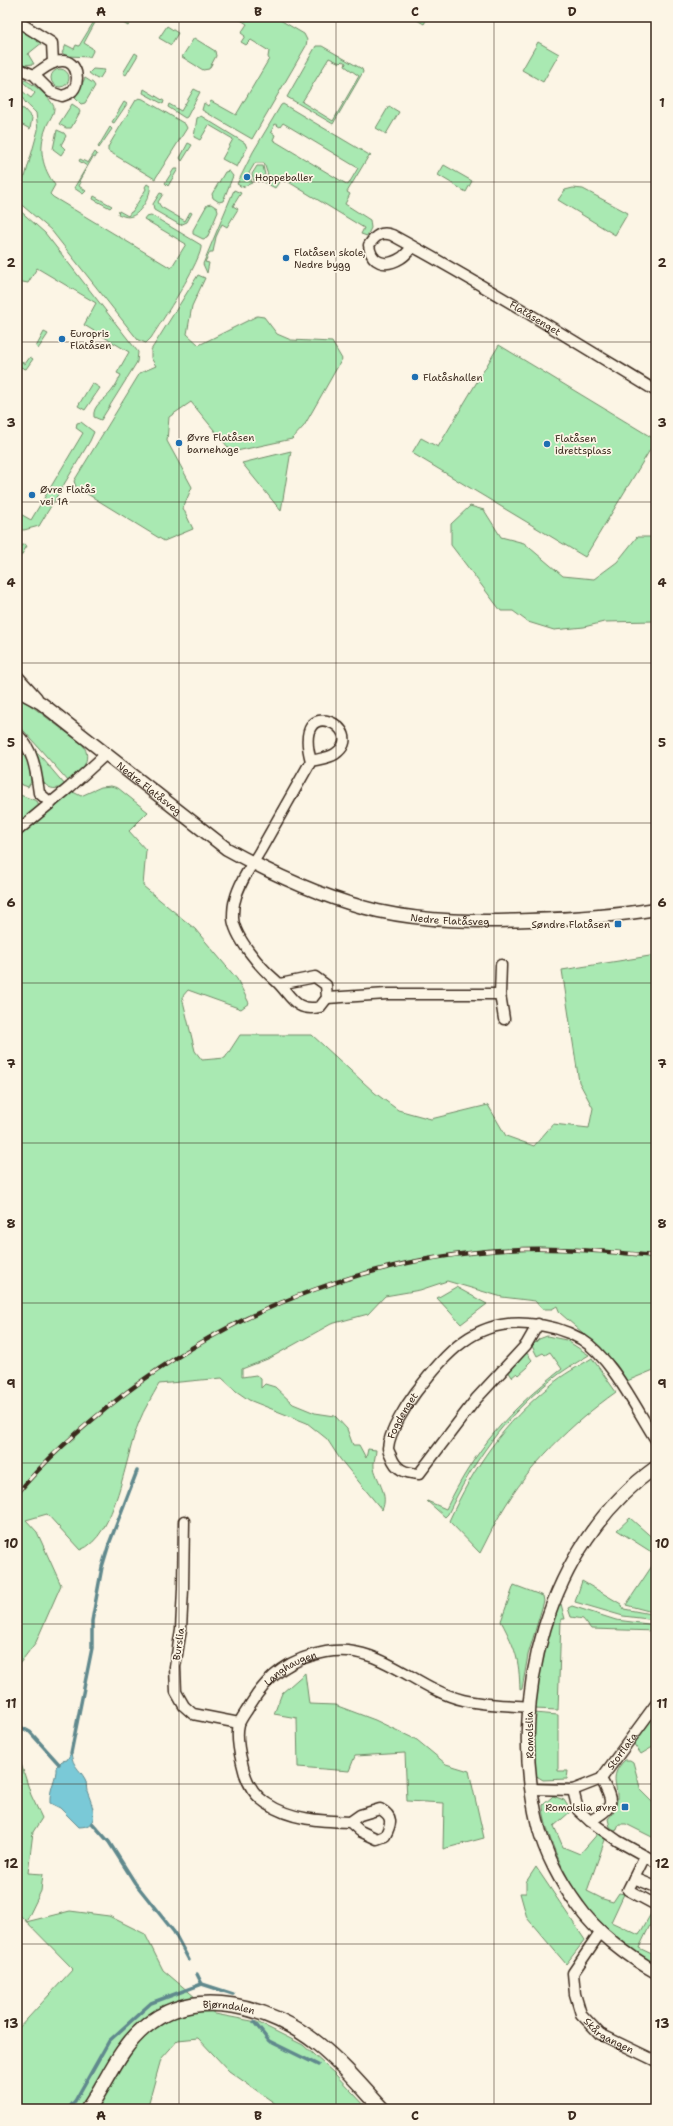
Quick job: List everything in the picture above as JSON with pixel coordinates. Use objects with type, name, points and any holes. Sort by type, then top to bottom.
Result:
[{"type":"main road","name":"Bjørndalen","points":[[88,2109],[130,2042],[145,2027],[160,2016],[178,2009],[215,2004],[253,2010],[275,2016],[300,2031],[320,2045],[382,2109]]},
{"type":"street","points":[[17,21],[52,43],[53,63]]},
{"type":"street","points":[[17,68],[34,75],[51,92],[62,96],[71,92],[77,83],[77,73],[71,64],[63,60],[53,63],[34,75]]},
{"type":"street","name":"Flatåsenget","points":[[413,247],[532,315],[656,391]]},
{"type":"street","name":"Nedre Flatåsveg","points":[[17,677],[41,703],[227,849],[253,863],[318,893],[377,911],[426,919],[460,921],[534,920],[611,916],[656,909]]},
{"type":"street","name":"Nedre Flatåsveg","points":[[17,690],[41,703]]},
{"type":"street","points":[[17,734],[30,751],[35,766],[39,793],[51,803]]},
{"type":"street","points":[[17,831],[106,754]]},
{"type":"street","points":[[280,984],[315,977],[326,986],[327,998],[320,1007],[311,1009],[302,1008],[285,993],[280,984],[263,969],[238,932],[233,919],[234,900],[253,863],[311,761]]},
{"type":"street","points":[[501,966],[500,994],[504,1018]]},
{"type":"street","points":[[327,998],[387,994],[500,994]]},
{"type":"street","name":"Fogdenget","points":[[538,1324],[526,1345],[476,1399],[419,1474],[405,1473],[394,1465],[387,1449],[397,1423],[411,1398],[448,1354],[471,1335],[493,1326],[514,1322],[538,1324],[564,1330],[582,1340],[598,1352],[612,1370],[656,1440]]},
{"type":"street","name":"Romolslia","points":[[656,1466],[642,1477],[608,1512],[577,1554],[556,1597],[540,1643],[527,1726],[531,1789],[538,1827],[555,1867],[579,1908],[600,1932],[656,1972]]},
{"type":"street","name":"Burslia","points":[[184,1521],[183,1589],[181,1629],[175,1667],[176,1692],[184,1706],[193,1714],[239,1723]]},
{"type":"street","name":"Langhaugen","points":[[350,1822],[298,1818],[265,1803],[253,1792],[244,1770],[239,1747],[239,1723],[255,1694],[278,1670],[295,1660],[336,1650],[363,1653],[384,1660],[433,1688],[462,1700],[529,1707]]},
{"type":"street","name":"Storflata","points":[[531,1789],[573,1790],[601,1778],[656,1704]]},
{"type":"street","name":"Storflata","points":[[590,1821],[607,1811],[610,1805],[609,1797],[601,1778]]},
{"type":"street","points":[[573,1790],[578,1810],[590,1821],[618,1841],[656,1862]]},
{"type":"street","points":[[644,1856],[628,1890],[656,1906]]},
{"type":"street","points":[[634,1878],[656,1887]]},
{"type":"street","name":"Skårgangen","points":[[600,1932],[574,1973],[575,1994],[581,2014],[600,2034],[656,2060]]},
{"type":"green space","points":[[92,17],[98,17],[84,43],[92,48],[93,51],[90,57],[67,56],[62,53],[66,45],[74,49],[76,45],[79,46],[93,23]]},
{"type":"green space","points":[[121,17],[133,18],[128,26],[120,21]]},
{"type":"green space","points":[[236,17],[275,17],[304,34],[307,40],[306,46],[252,139],[202,110],[204,103],[208,106],[211,101],[236,115],[269,59],[269,51],[251,40],[246,45],[241,42],[245,36],[241,33],[247,24]]},
{"type":"green space","points":[[412,17],[428,17],[424,24]]},
{"type":"green space","points":[[167,26],[178,33],[171,45],[159,38]]},
{"type":"green space","points":[[19,28],[43,42],[28,54],[34,64],[24,65],[17,63],[17,37]]},
{"type":"green space","points":[[194,38],[215,51],[216,56],[209,69],[203,70],[182,57]]},
{"type":"green space","points":[[538,42],[559,54],[543,82],[522,70]]},
{"type":"green space","points":[[316,46],[322,46],[362,69],[363,72],[333,124],[287,97]],"holes":[[[329,58],[340,63],[342,61],[346,63],[345,66],[359,76],[333,121],[302,102]]]},
{"type":"green space","points":[[135,53],[138,55],[126,75],[123,73]]},
{"type":"green space","points":[[60,69],[66,72],[69,78],[66,84],[60,87],[54,84],[51,78],[54,72]]},
{"type":"green space","points":[[93,69],[105,70],[100,78],[97,79],[89,73]]},
{"type":"green space","points":[[85,78],[95,86],[85,103],[81,104],[75,98]]},
{"type":"green space","points":[[24,80],[42,92],[54,108],[42,143],[44,165],[55,185],[50,194],[53,197],[171,268],[186,244],[144,219],[146,216],[151,215],[201,245],[196,263],[189,276],[172,306],[151,338],[146,343],[138,340],[51,230],[17,201],[17,175],[25,177],[38,130],[36,113],[22,98],[22,91],[31,98],[35,93],[23,82]]},
{"type":"green space","points":[[144,89],[164,101],[163,104],[143,93]]},
{"type":"green space","points":[[194,89],[200,92],[187,117],[185,118],[168,107],[169,104],[181,111]]},
{"type":"green space","points":[[139,98],[185,124],[187,128],[155,179],[108,151],[108,147],[136,100]]},
{"type":"green space","points":[[124,102],[127,104],[114,123],[112,122]]},
{"type":"green space","points":[[72,104],[78,108],[80,112],[71,128],[66,128],[59,124]]},
{"type":"green space","points":[[283,104],[371,156],[368,157],[347,192],[350,194],[345,204],[370,220],[371,228],[367,236],[361,234],[364,228],[282,178],[275,188],[264,182],[268,175],[264,163],[255,163],[249,173],[252,183],[242,187],[237,184],[253,152]],"holes":[[[283,123],[358,168],[348,185],[273,140],[275,135],[271,132],[275,124],[280,127]]]},
{"type":"green space","points":[[389,106],[399,112],[386,134],[376,128]]},
{"type":"green space","points":[[17,108],[24,109],[32,118],[30,129],[17,122]]},
{"type":"green space","points":[[201,116],[245,143],[247,148],[237,167],[222,159],[233,139],[209,125],[200,140],[194,137],[197,118]]},
{"type":"green space","points":[[110,127],[112,129],[99,148],[98,147]]},
{"type":"green space","points":[[57,130],[64,133],[66,136],[61,145],[65,149],[61,155],[53,149]]},
{"type":"green space","points":[[188,143],[192,145],[182,161],[180,158]]},
{"type":"green space","points":[[95,152],[97,154],[95,158],[93,157],[79,181],[81,182],[79,186],[86,191],[83,194],[74,188],[87,166],[79,161],[80,159],[88,163]]},
{"type":"green space","points":[[444,165],[472,181],[466,192],[438,175]]},
{"type":"green space","points":[[257,166],[263,166],[265,175],[254,181],[252,174]]},
{"type":"green space","points":[[174,169],[178,169],[168,186],[165,183]]},
{"type":"green space","points":[[229,171],[233,176],[223,201],[219,202],[213,198],[212,194],[225,172]]},
{"type":"green space","points":[[147,184],[150,186],[149,194],[145,203],[138,212],[128,217],[118,214],[119,211],[128,216],[132,212],[146,189],[145,187]]},
{"type":"green space","points":[[573,188],[583,189],[628,213],[615,235],[558,200],[565,190]]},
{"type":"green space","points":[[234,190],[241,193],[233,206],[238,209],[227,227],[222,224],[216,237],[213,252],[210,252],[205,262],[209,263],[207,273],[203,264]]},
{"type":"green space","points":[[160,193],[163,194],[158,202],[161,207],[185,221],[190,212],[192,213],[187,222],[180,225],[154,210],[153,204]]},
{"type":"green space","points":[[94,196],[112,206],[110,208],[93,199]]},
{"type":"green space","points":[[211,204],[217,208],[218,212],[207,238],[203,239],[193,234],[193,230],[207,205]]},
{"type":"green space","points":[[17,208],[45,233],[138,352],[137,362],[101,420],[94,417],[95,409],[115,386],[121,375],[117,373],[129,352],[84,325],[96,303],[37,268],[28,283],[17,281]]},
{"type":"green space","points":[[198,275],[205,278],[192,306],[187,334],[199,345],[257,316],[264,317],[277,334],[291,340],[332,342],[342,359],[304,426],[292,439],[232,452],[191,402],[169,417],[167,441],[192,487],[183,508],[193,529],[164,541],[76,487],[74,481],[140,373],[156,366],[151,358],[151,350]]},
{"type":"green space","points":[[44,332],[48,334],[38,349],[36,347]]},
{"type":"green space","name":"Flatåsen idrettsplass","points":[[499,345],[656,440],[585,557],[412,453],[421,438],[438,447]]},
{"type":"green space","points":[[30,357],[33,359],[26,369],[17,366],[17,359],[25,364]]},
{"type":"green space","points":[[92,383],[100,388],[85,410],[78,406]]},
{"type":"green space","points":[[81,422],[94,432],[90,441],[39,526],[24,530],[17,529],[17,512],[31,520],[83,433],[76,428],[77,423]]},
{"type":"green space","points":[[291,451],[281,511],[242,463]]},
{"type":"green space","points":[[470,506],[484,510],[501,537],[524,543],[563,576],[594,579],[617,562],[637,537],[656,537],[656,621],[604,622],[584,627],[554,630],[528,622],[513,611],[501,611],[451,545],[451,524]]},
{"type":"green space","points":[[24,544],[27,546],[17,562],[17,549]]},
{"type":"green space","points":[[17,695],[83,745],[86,750],[87,756],[84,765],[78,774],[69,782],[17,723]]},
{"type":"green space","points":[[17,743],[29,764],[31,782],[28,787],[20,784],[17,779]]},
{"type":"green space","points":[[31,745],[65,785],[59,788],[54,788],[49,787],[44,783]]},
{"type":"green space","points":[[111,786],[118,788],[148,812],[129,831],[146,850],[143,886],[195,929],[237,979],[249,1003],[241,1009],[188,990],[182,997],[195,1051],[202,1060],[225,1058],[240,1035],[312,1035],[375,1093],[398,1110],[431,1119],[488,1105],[506,1136],[534,1146],[553,1124],[589,1128],[593,1108],[579,1082],[562,970],[656,955],[656,1369],[627,1381],[616,1364],[560,1313],[557,1306],[552,1309],[542,1309],[535,1301],[502,1297],[447,1281],[420,1290],[385,1296],[368,1314],[331,1324],[270,1358],[242,1369],[242,1377],[256,1375],[261,1379],[261,1388],[265,1384],[275,1387],[293,1404],[315,1413],[335,1416],[347,1429],[353,1445],[359,1445],[366,1458],[368,1449],[376,1450],[374,1468],[384,1494],[384,1505],[382,1510],[340,1459],[327,1439],[307,1423],[249,1400],[236,1391],[222,1378],[159,1384],[139,1422],[118,1494],[111,1512],[103,1529],[93,1542],[80,1550],[47,1514],[26,1520],[37,1532],[61,1585],[36,1642],[17,1667],[17,836],[71,791],[81,796],[101,787]]},
{"type":"green space","points":[[17,794],[37,801],[39,805],[38,808],[17,825]]},
{"type":"green space","points":[[456,1287],[487,1304],[461,1324],[437,1298]]},
{"type":"green space","points":[[547,1336],[566,1340],[589,1355],[564,1370],[518,1409],[479,1459],[445,1517],[427,1501],[446,1509],[469,1467],[495,1432],[525,1400],[562,1369],[550,1352],[545,1355],[543,1353],[537,1356],[532,1346],[539,1339]]},
{"type":"green space","points":[[526,1352],[532,1360],[527,1365],[528,1367],[519,1375],[517,1373],[512,1377],[508,1371]]},
{"type":"green space","points":[[592,1358],[616,1392],[599,1404],[552,1446],[524,1478],[498,1518],[480,1553],[449,1521],[469,1482],[480,1464],[505,1430],[534,1399],[556,1381]]},
{"type":"green space","points":[[630,1518],[656,1541],[656,1555],[617,1530]]},
{"type":"green space","points":[[656,1560],[656,1613],[626,1605]]},
{"type":"green space","points":[[582,1581],[621,1604],[624,1609],[656,1615],[656,1620],[623,1616],[575,1602]]},
{"type":"green space","points":[[514,1585],[543,1596],[544,1601],[528,1655],[522,1689],[520,1690],[519,1670],[516,1654],[501,1621]]},
{"type":"green space","points":[[557,1604],[561,1604],[565,1619],[561,1619],[558,1710],[534,1709],[540,1663]]},
{"type":"green space","points":[[572,1606],[616,1620],[656,1625],[656,1631],[591,1629],[583,1619],[571,1617],[568,1608]]},
{"type":"green space","points":[[305,1673],[309,1704],[335,1705],[375,1720],[417,1740],[446,1764],[469,1771],[484,1838],[443,1849],[444,1803],[407,1801],[405,1753],[355,1756],[349,1771],[298,1767],[297,1718],[274,1714],[282,1693]]},
{"type":"green space","points":[[656,1710],[656,1745],[641,1754],[633,1743]]},
{"type":"green space","points":[[534,1713],[558,1715],[558,1771],[568,1771],[567,1779],[543,1780],[535,1775]]},
{"type":"green space","points":[[17,1751],[31,1795],[42,1818],[33,1832],[28,1873],[43,1874],[41,1891],[26,1921],[17,1912]]},
{"type":"green space","points":[[625,1760],[630,1760],[633,1762],[641,1791],[656,1806],[656,1839],[626,1824],[619,1824],[616,1831],[610,1827],[608,1819],[615,1809],[617,1798],[615,1782],[616,1772]]},
{"type":"green space","points":[[553,1796],[564,1800],[571,1811],[554,1826],[563,1847],[580,1854],[600,1831],[606,1837],[587,1891],[613,1902],[619,1893],[624,1894],[611,1922],[639,1935],[653,1910],[656,1913],[656,1921],[650,1925],[639,1948],[656,1956],[656,1965],[622,1943],[603,1927],[593,1917],[573,1888],[549,1836],[545,1819],[543,1805]]},
{"type":"green space","points":[[536,1867],[585,1940],[566,1964],[527,1918],[520,1893],[526,1893],[526,1882]]},
{"type":"green space","points":[[70,1911],[109,1916],[145,1934],[163,1970],[215,2014],[257,2022],[303,2045],[334,2073],[368,2109],[283,2109],[229,2071],[198,2038],[178,2040],[161,2059],[147,2109],[17,2109],[17,2030],[73,1969],[27,1922]]},
{"type":"water","points":[[71,1753],[75,1764],[86,1780],[87,1791],[93,1808],[93,1819],[91,1823],[86,1826],[79,1827],[60,1808],[50,1803],[56,1767],[62,1761],[67,1760]]},
{"type":"waterway","points":[[71,1753],[92,1648],[92,1621],[102,1567],[109,1544],[137,1471]]},
{"type":"waterway","points":[[17,1725],[30,1732],[59,1764]]},
{"type":"waterway","points":[[92,1823],[109,1842],[135,1883],[174,1932],[189,1960]]},
{"type":"waterway","points":[[197,1974],[202,1984]]},
{"type":"waterway","points":[[68,2109],[75,2101],[109,2041],[151,2003],[202,1984],[233,1994]]},
{"type":"waterway","points":[[254,2022],[269,2041],[318,2065]]},
{"type":"railway","points":[[17,1494],[42,1466],[83,1427],[127,1392],[171,1361],[217,1334],[265,1310],[314,1290],[365,1274],[417,1261],[470,1253],[524,1249],[557,1249],[656,1256]]},
{"type":"place","name":"Hoppeballer","points":[[247,177]]},
{"type":"place","name":"Flatåsen skole, Nedre bygg","points":[[286,258]]},
{"type":"place","name":"Europris Flatåsen","points":[[62,339]]},
{"type":"place","name":"Flatåshallen","points":[[415,377]]},
{"type":"place","name":"Øvre Flatåsen barnehage","points":[[179,443]]},
{"type":"place","name":"Flatåsen idrettsplass","points":[[547,444]]},
{"type":"place","name":"Øvre Flatås vei 1A","points":[[32,495]]},
{"type":"place","name":"Søndre Flatåsen","points":[[618,924]]},
{"type":"place","name":"Romolslia øvre","points":[[625,1807]]}]
